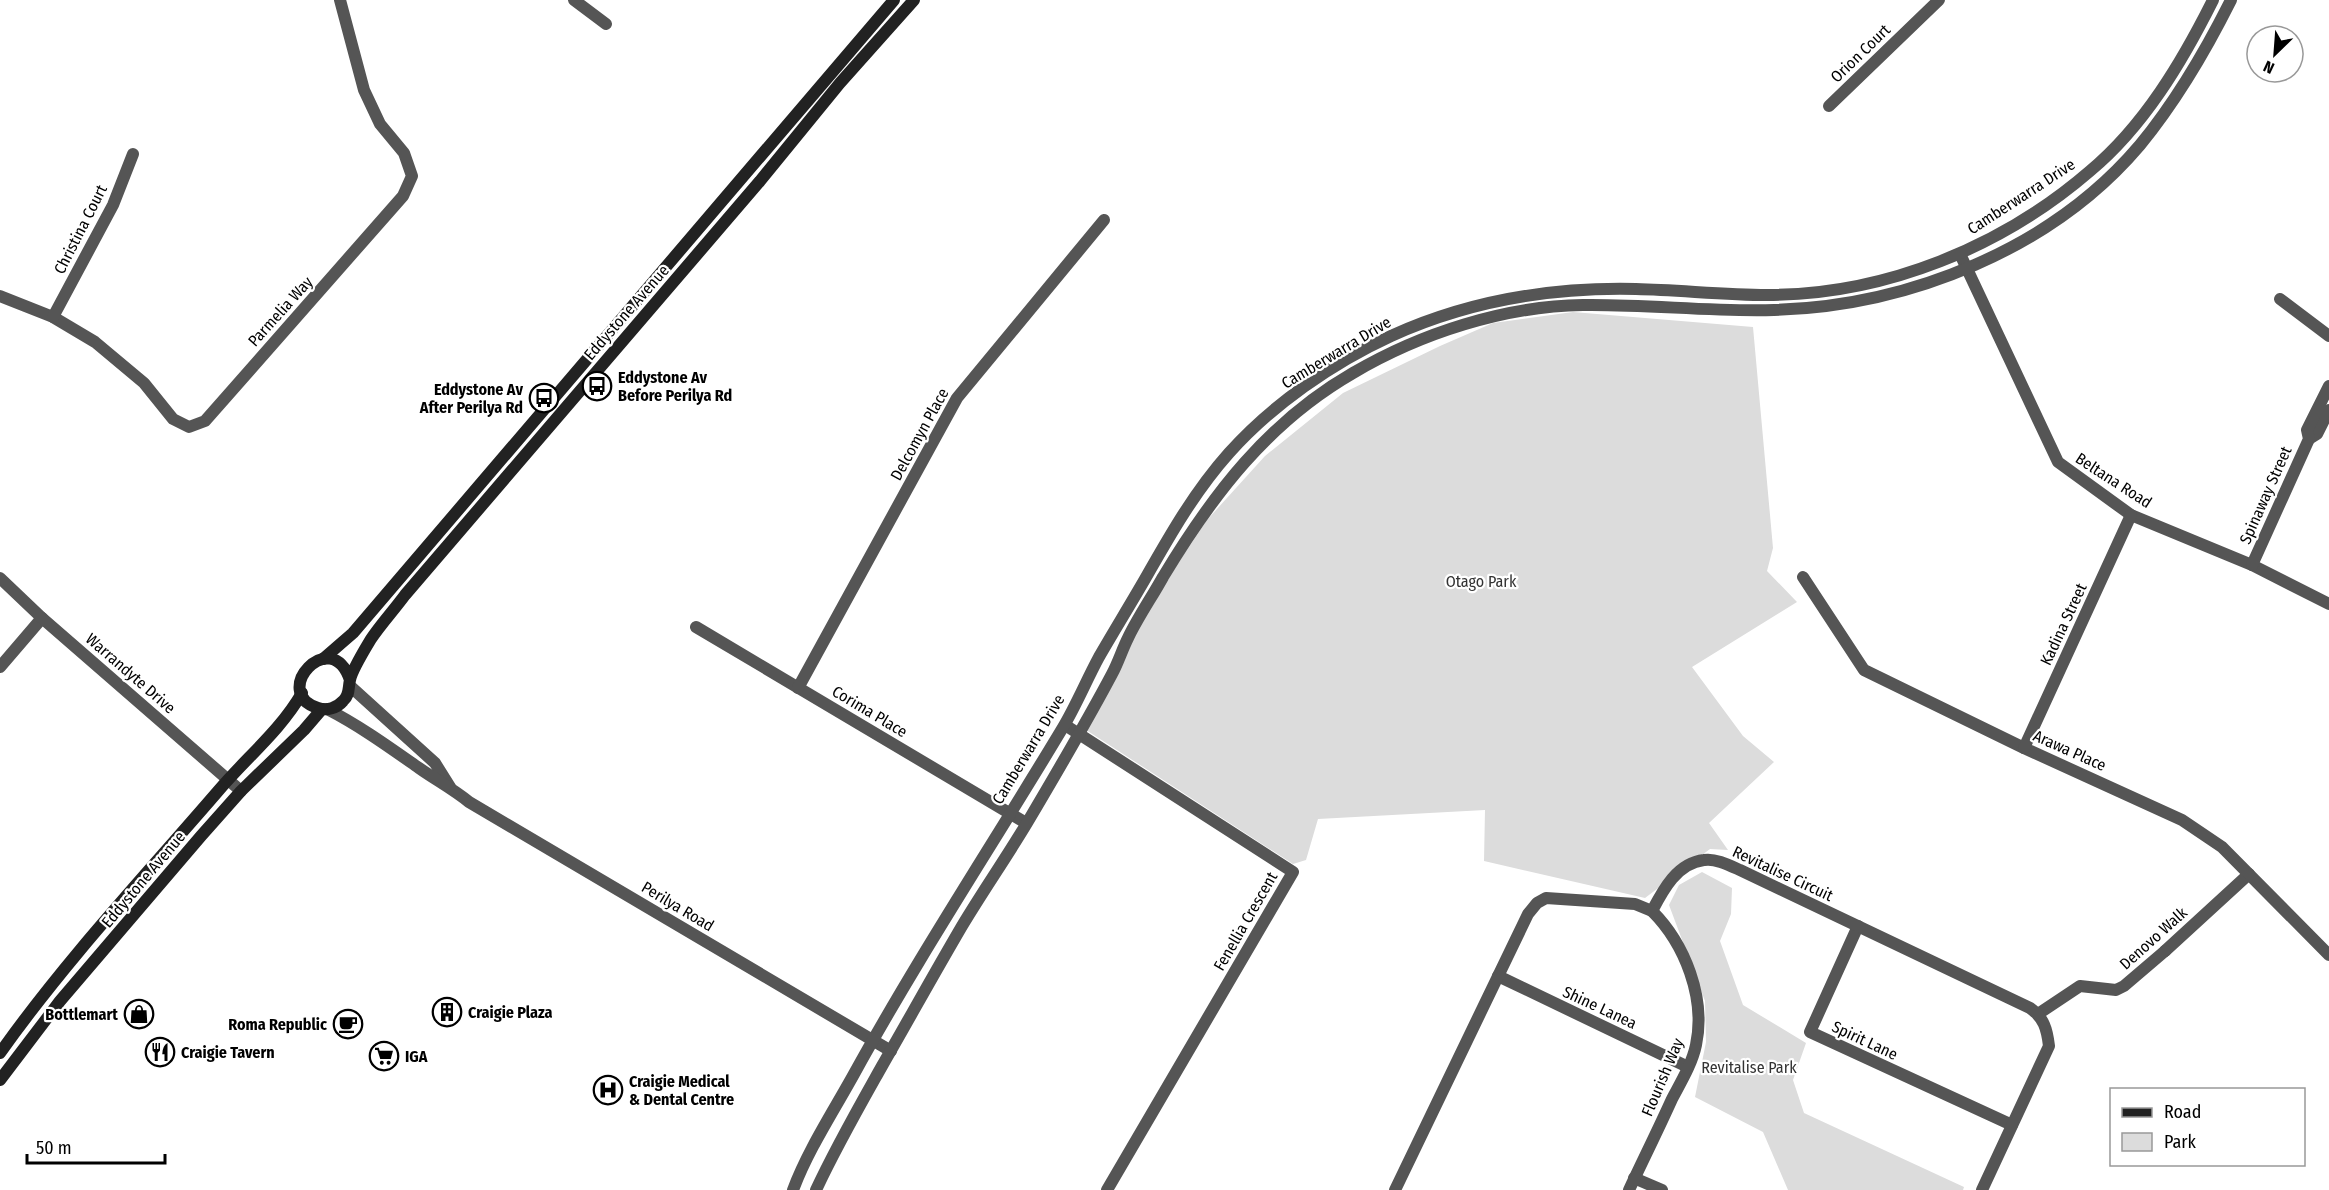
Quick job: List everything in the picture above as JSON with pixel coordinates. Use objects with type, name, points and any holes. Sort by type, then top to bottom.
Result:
[{"type":"main road","name":"Eddystone Avenue","points":[[323,659],[353,633],[894,0]]},
{"type":"main road","name":"Eddystone Avenue","points":[[350,683],[372,638],[405,595],[760,182],[840,83],[914,0]]},
{"type":"main road","points":[[323,659],[343,667],[350,683],[343,702],[325,709],[310,704],[302,693],[300,683],[305,669],[313,662],[323,659]]},
{"type":"main road","name":"Eddystone Avenue","points":[[0,1053],[63,972],[229,779],[289,716],[302,693]]},
{"type":"main road","name":"Eddystone Avenue","points":[[0,1080],[60,1001],[241,791],[325,709]]},
{"type":"street","name":"Parmelia Way","points":[[0,296],[53,316],[95,342],[144,383],[173,419],[189,427],[205,421],[403,196],[412,176],[404,153],[380,124],[364,90],[340,0]]},
{"type":"street","points":[[574,0],[606,24]]},
{"type":"street","name":"Orion Court","points":[[1829,106],[1939,0]]},
{"type":"street","name":"Camberwarra Drive","points":[[793,1190],[812,1150],[873,1040],[952,904],[1065,725],[1100,656],[1200,487],[1254,426],[1318,378],[1388,337],[1469,307],[1545,292],[1585,289],[1764,295],[1803,294],[1889,279],[1960,254],[2033,213],[2092,170],[2141,117],[2166,83],[2213,0]]},
{"type":"street","name":"Camberwarra Drive","points":[[816,1190],[834,1152],[891,1051],[962,926],[1078,733],[1113,671],[1128,638],[1192,528],[1255,450],[1288,419],[1344,379],[1381,358],[1480,320],[1577,305],[1773,310],[1815,307],[1903,291],[1967,270],[2048,224],[2088,195],[2136,150],[2169,109],[2206,51],[2231,0]]},
{"type":"street","name":"Christina Court","points":[[53,316],[113,206],[133,154]]},
{"type":"street","name":"Delcomyn Place","points":[[798,688],[957,398],[1104,220]]},
{"type":"street","name":"Beltana Road","points":[[1960,254],[2058,462],[2131,515],[2252,565],[2329,604]]},
{"type":"street","points":[[2280,299],[2329,336]]},
{"type":"street","name":"Spinaway Street","points":[[2309,439],[2307,430],[2329,386]]},
{"type":"street","name":"Spinaway Street","points":[[2252,565],[2309,439],[2317,434],[2329,410]]},
{"type":"street","name":"Kadina Street","points":[[2024,748],[2131,515]]},
{"type":"street","name":"Arawa Place","points":[[1803,577],[1864,670],[2024,748],[2182,820],[2222,848],[2329,955]]},
{"type":"street","name":"Warrandyte Drive","points":[[0,578],[42,618],[241,791]]},
{"type":"street","points":[[0,667],[42,618]]},
{"type":"street","name":"Corima Place","points":[[696,627],[1026,823]]},
{"type":"street","name":"Perilya Road","points":[[350,683],[435,763],[451,788]]},
{"type":"street","name":"Perilya Road","points":[[325,709],[350,721],[469,802],[891,1051]]},
{"type":"street","name":"Fenellia Crescent","points":[[1065,725],[1293,872],[1107,1190]]},
{"type":"street","name":"Revitalise Circuit","points":[[1652,911],[1671,878],[1687,866],[1704,860],[1723,863],[2030,1008],[2038,1014]]},
{"type":"street","name":"Denovo Walk","points":[[2038,1014],[2080,986],[2116,990],[2124,986],[2249,874]]},
{"type":"street","points":[[1395,1190],[1528,914],[1537,903],[1546,898],[1635,904],[1652,911]]},
{"type":"street","name":"Flourish Way","points":[[1629,1190],[1688,1067],[1696,1045],[1698,1019],[1692,980],[1674,938],[1652,911]]},
{"type":"street","name":"Spirit Lane","points":[[1858,926],[1810,1032],[2012,1125]]},
{"type":"street","name":"Shine Lanea","points":[[1498,976],[1688,1067]]},
{"type":"street","points":[[1982,1190],[2049,1046],[2046,1024],[2038,1014]]},
{"type":"street","points":[[1634,1178],[1662,1190]]},
{"type":"green space","name":"Otago Park","points":[[1573,312],[1753,327],[1773,548],[1767,571],[1797,602],[1692,667],[1743,736],[1774,762],[1709,823],[1728,850],[1710,849],[1645,898],[1484,861],[1485,810],[1318,819],[1306,860],[1293,864],[1083,728],[1128,638],[1207,520],[1265,456],[1343,393],[1440,346],[1493,323]]},
{"type":"green space","name":"Revitalise Park","points":[[1702,872],[1732,888],[1731,914],[1720,941],[1743,1005],[1806,1043],[1793,1080],[1804,1113],[1964,1187],[1963,1190],[1788,1190],[1763,1132],[1695,1097],[1706,1042],[1705,1001],[1669,905],[1679,885]]},
{"type":"place","name":"Eddystone Av Before Perilya Rd","points":[[597,386]]},
{"type":"place","name":"Eddystone Av After Perilya Rd","points":[[544,398]]},
{"type":"place","name":"Craigie Plaza","points":[[447,1012]]},
{"type":"place","name":"Bottlemart","points":[[139,1014]]},
{"type":"place","name":"Roma Republic","points":[[348,1024]]},
{"type":"place","name":"Craigie Tavern","points":[[160,1052]]},
{"type":"place","name":"IGA","points":[[384,1056]]},
{"type":"place","name":"Craigie Medical & Dental Centre","points":[[608,1090]]}]
